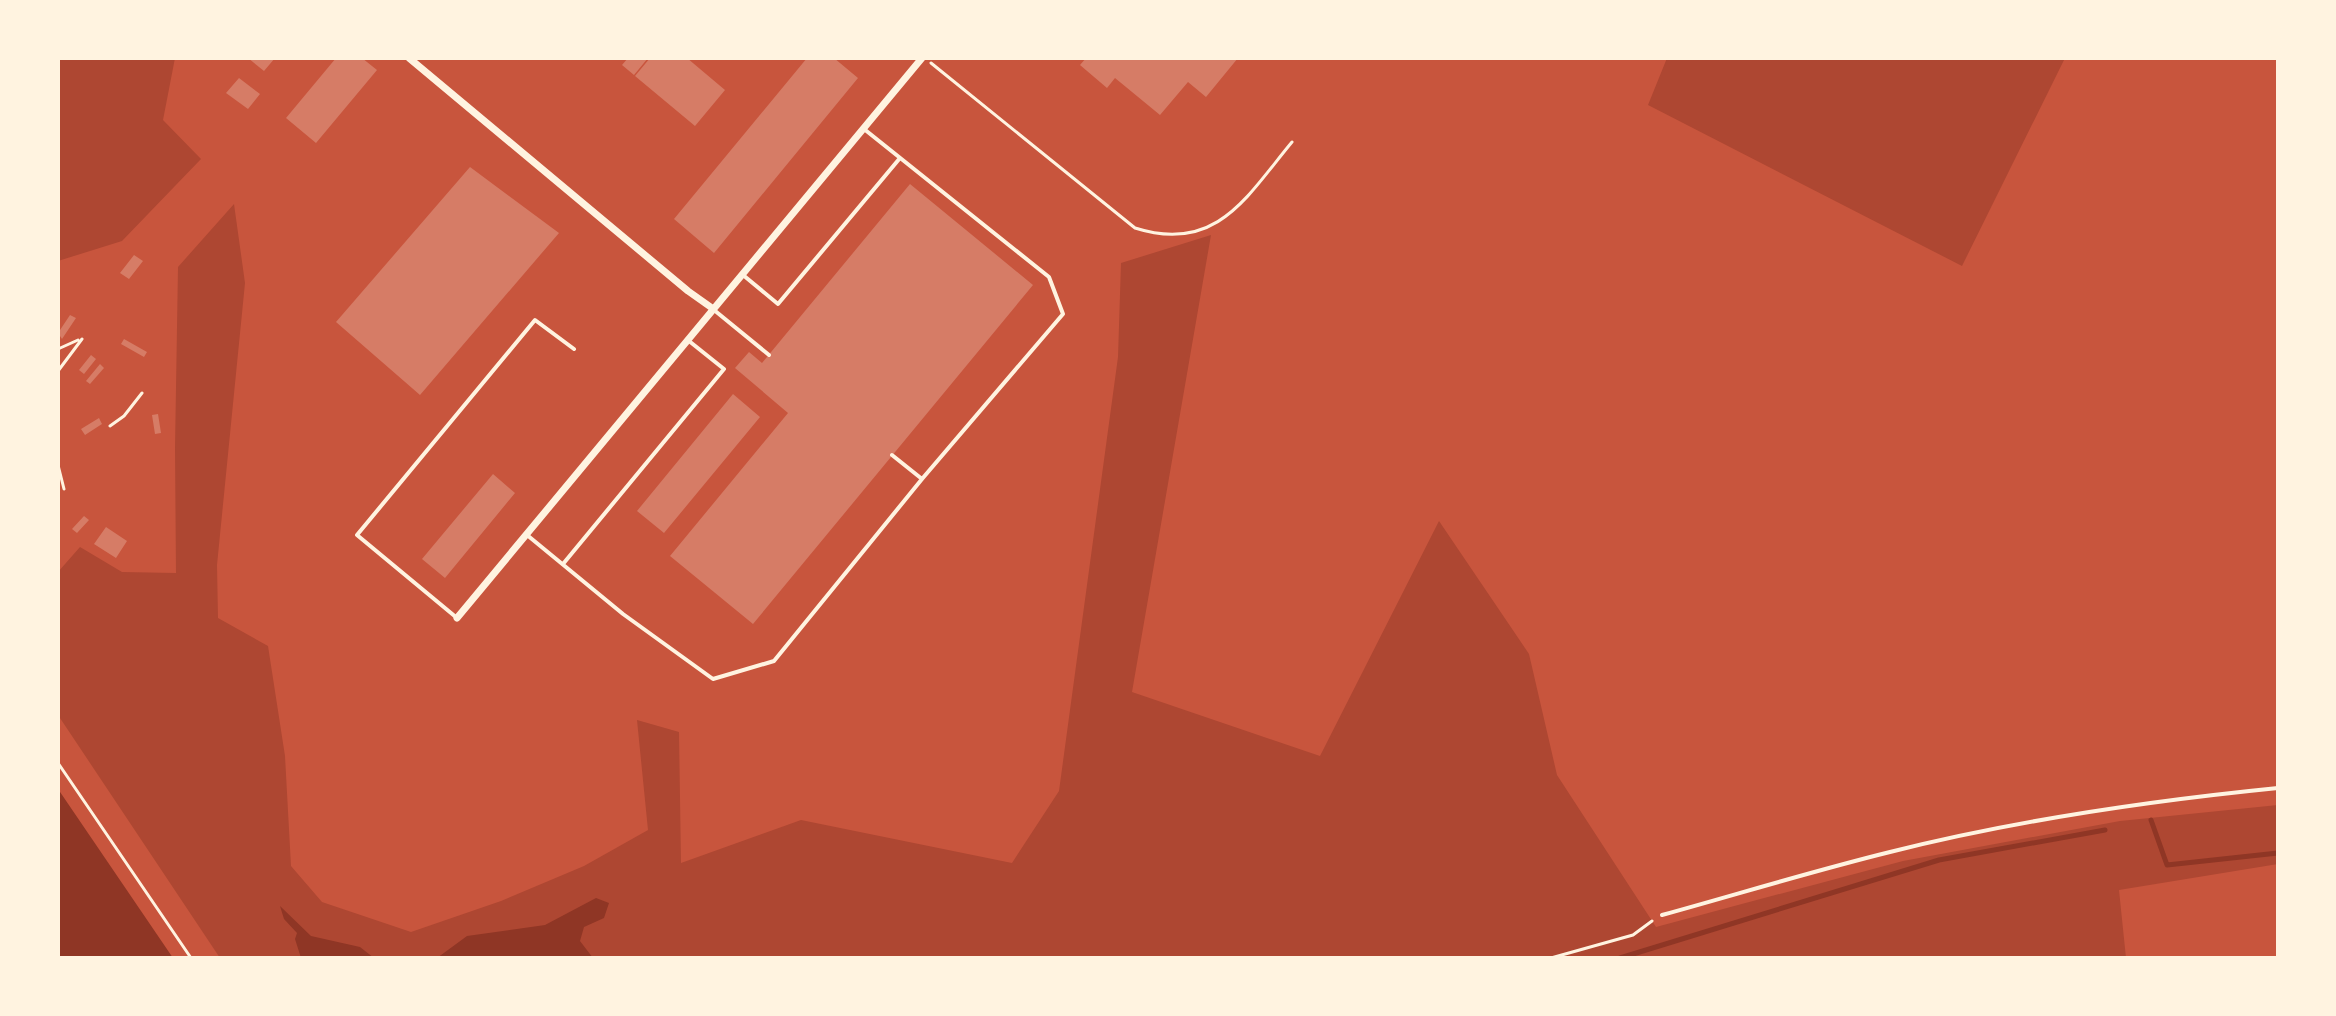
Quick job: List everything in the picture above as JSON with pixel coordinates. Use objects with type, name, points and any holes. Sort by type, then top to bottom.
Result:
[{"type":"street","points":[[409,58],[676,282],[712,308]]},
{"type":"street","points":[[457,618],[686,339],[923,58]]},
{"type":"lane","points":[[526,534],[623,614],[713,679],[774,661],[922,479],[1063,314],[1049,277],[864,128]]},
{"type":"lane","points":[[741,274],[778,304],[901,158]]},
{"type":"lane","points":[[712,308],[769,355]]},
{"type":"lane","points":[[457,618],[357,535],[535,320],[574,349]]},
{"type":"lane","points":[[563,564],[724,369],[686,339]]},
{"type":"lane","points":[[892,455],[922,479]]},
{"type":"lane","points":[[1662,915],[1890,851],[1954,837],[2038,820],[2177,799],[2278,788]]},
{"type":"path","points":[[923,58],[1135,228],[1151,233],[1179,234],[1209,228],[1230,215],[1292,142]]},
{"type":"path","points":[[58,349],[82,339],[58,371]]},
{"type":"path","points":[[110,426],[124,416],[142,393]]},
{"type":"path","points":[[58,465],[64,489]]},
{"type":"path","points":[[58,763],[191,958]]},
{"type":"path","points":[[1551,958],[1633,935],[1662,915]]},
{"type":"shaded area","points":[[58,58],[175,58],[163,120],[201,159],[122,241],[58,261]]},
{"type":"shaded area","points":[[1667,58],[2065,58],[1962,266],[1648,105]]},
{"type":"shaded area","points":[[234,204],[245,283],[217,565],[218,618],[268,646],[285,756],[291,866],[322,902],[411,932],[501,901],[584,866],[648,830],[637,720],[679,732],[681,863],[801,820],[1012,863],[1059,791],[1118,357],[1121,263],[1211,235],[1132,692],[1320,756],[1439,521],[1529,654],[1557,775],[1656,927],[1903,861],[2120,821],[2278,805],[2278,864],[2119,890],[2126,958],[220,958],[58,715],[58,572],[80,547],[122,572],[176,573],[178,267]]},
{"type":"shaded area","points":[[58,789],[173,958],[58,958]]},
{"type":"shaded area","points":[[596,898],[609,903],[604,918],[584,927],[580,941],[593,958],[437,958],[467,936],[545,925]]},
{"type":"shaded area","points":[[280,906],[311,936],[360,947],[374,958],[301,958],[295,939],[297,933],[284,919]]},
{"type":"building","points":[[248,58],[275,58],[264,71]]},
{"type":"building","points":[[336,58],[362,58],[377,70],[316,143],[286,118]]},
{"type":"building","points":[[628,58],[648,58],[634,75],[622,65]]},
{"type":"building","points":[[650,58],[687,58],[725,90],[695,126],[635,76]]},
{"type":"building","points":[[807,58],[834,58],[858,78],[714,253],[674,219]]},
{"type":"building","points":[[1086,58],[1238,58],[1206,97],[1188,82],[1160,115],[1115,78],[1107,88],[1080,65]]},
{"type":"building","points":[[239,78],[260,94],[248,109],[226,93]]},
{"type":"building","points":[[470,167],[559,233],[420,395],[336,322]]},
{"type":"building","points":[[910,184],[1033,285],[753,624],[670,556],[788,413],[735,368],[749,352],[762,363]]},
{"type":"building","points":[[134,255],[143,261],[129,279],[120,273]]},
{"type":"building","points":[[70,315],[76,318],[62,339],[58,333]]},
{"type":"building","points":[[124,339],[147,352],[144,357],[121,344]]},
{"type":"building","points":[[91,355],[96,359],[84,374],[79,370]]},
{"type":"building","points":[[100,364],[104,368],[90,384],[86,381]]},
{"type":"building","points":[[733,394],[760,417],[664,533],[637,511]]},
{"type":"building","points":[[158,414],[161,433],[155,434],[152,415]]},
{"type":"building","points":[[99,418],[102,424],[85,435],[81,429]]},
{"type":"building","points":[[493,474],[515,493],[445,578],[422,559]]},
{"type":"building","points":[[84,516],[89,520],[77,533],[72,529]]},
{"type":"building","points":[[106,527],[127,541],[116,558],[94,544]]},
{"type":"waterway","points":[[2151,820],[2167,865],[2278,853]]},
{"type":"waterway","points":[[1620,958],[1939,860],[2105,830]]}]
